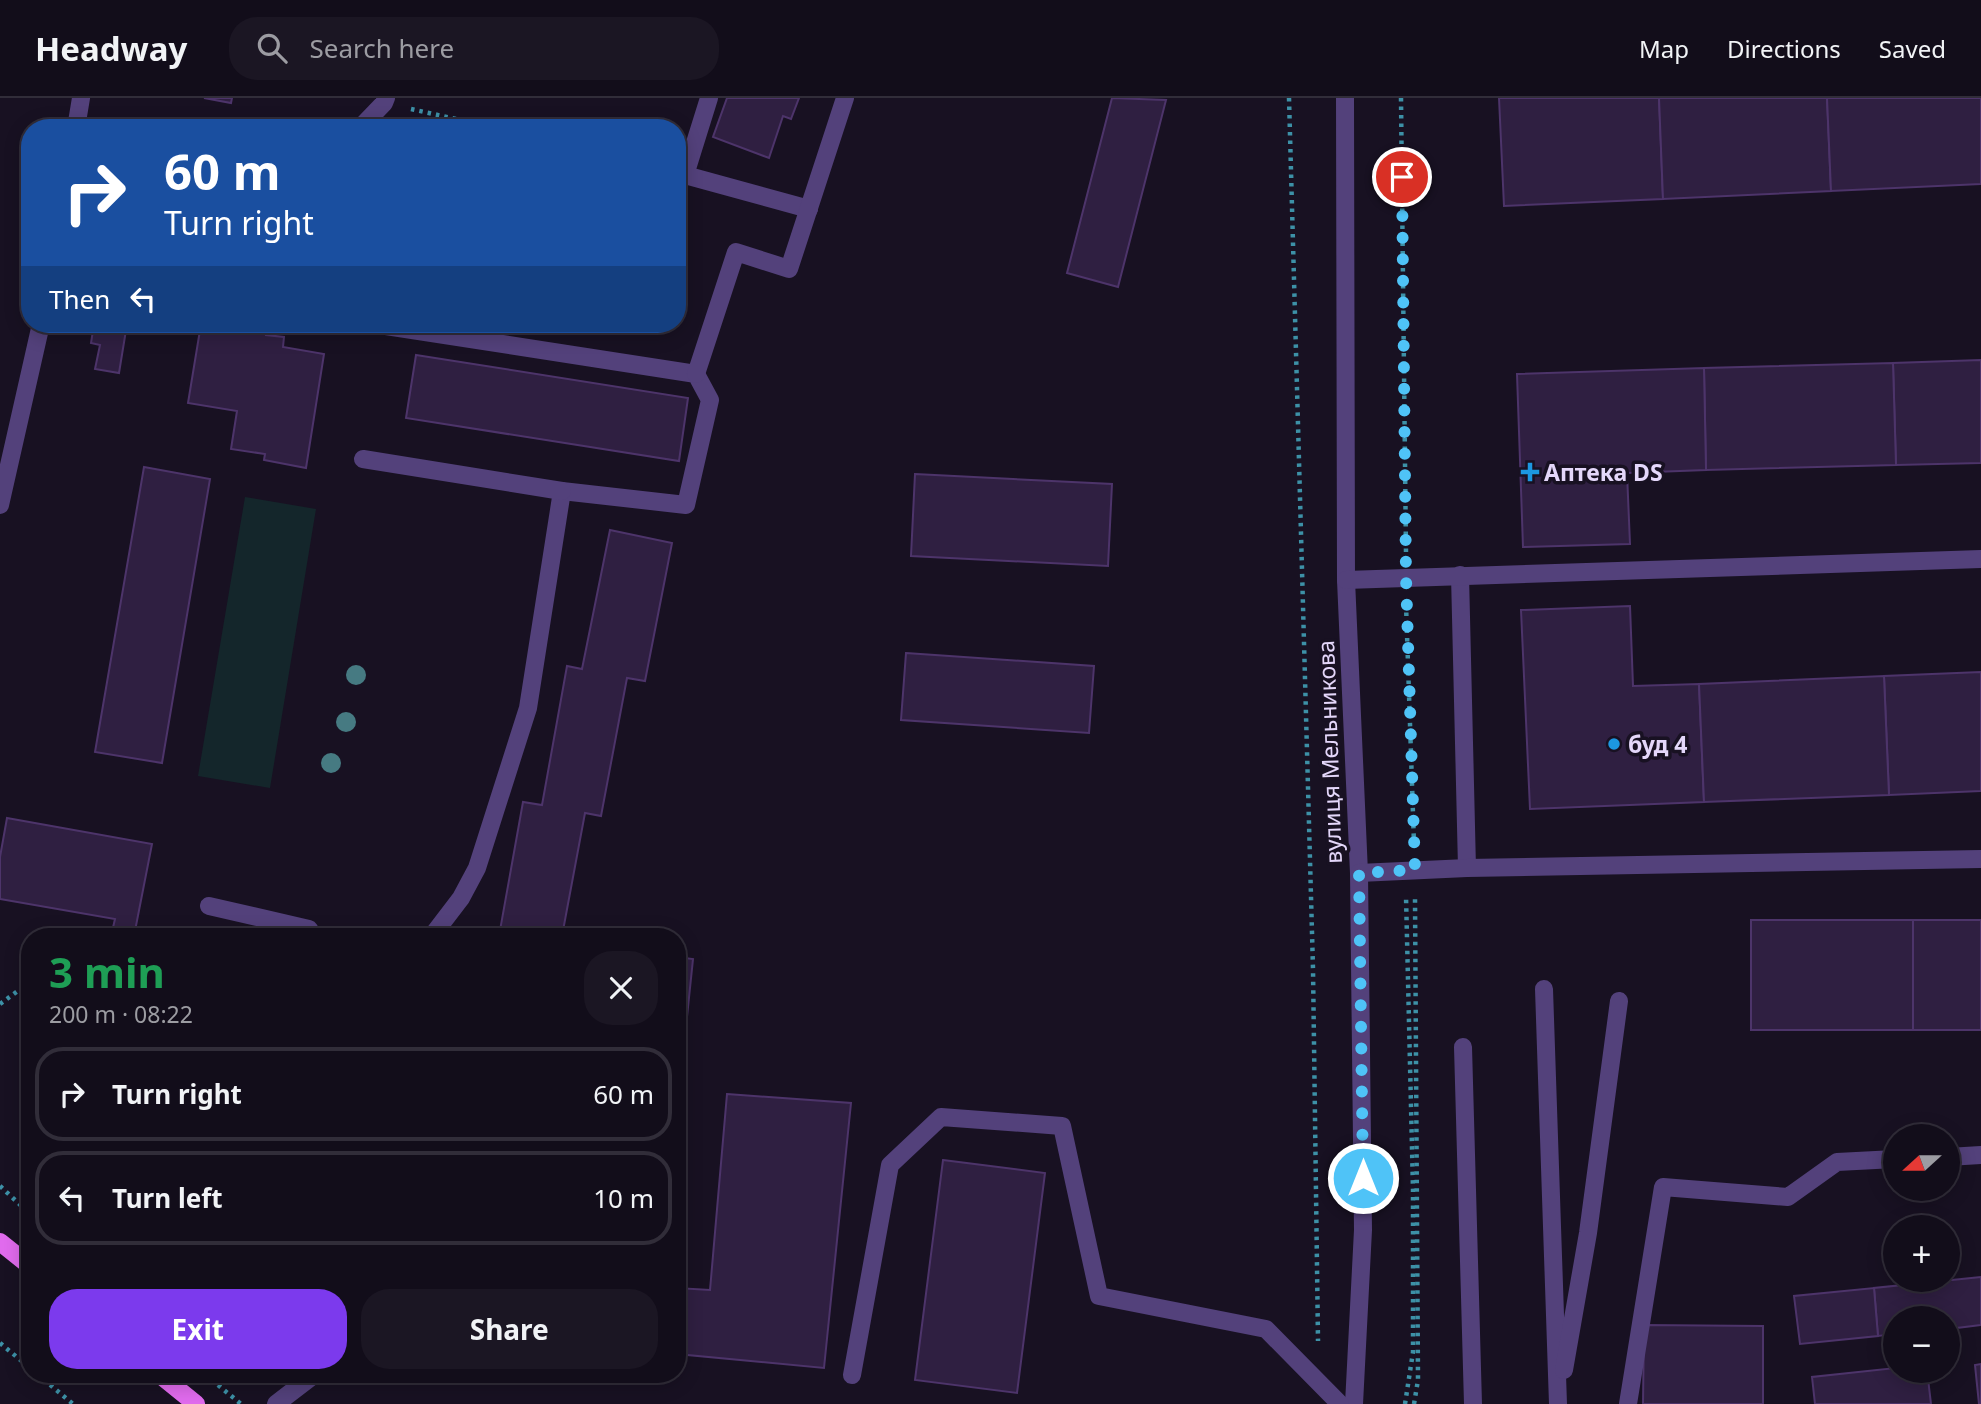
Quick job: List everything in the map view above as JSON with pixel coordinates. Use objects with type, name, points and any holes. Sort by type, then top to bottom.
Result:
[{"type":"main road","points":[[0,1241],[21,1258]]},
{"type":"main road","points":[[170,1383],[196,1404]]},
{"type":"street","points":[[78,119],[81,98]]},
{"type":"street","points":[[686,172],[709,98]]},
{"type":"street","points":[[363,459],[562,491],[686,505],[709,400],[696,374],[736,252],[789,270],[845,98]]},
{"type":"street","name":"вулиця Мельникова","points":[[1345,98],[1346,580],[1359,873],[1363,1230],[1354,1404]]},
{"type":"street","points":[[368,119],[385,100]]},
{"type":"street","points":[[686,175],[809,209]]},
{"type":"street","points":[[1,500],[39,333]]},
{"type":"street","points":[[431,333],[696,374]]},
{"type":"street","points":[[438,928],[461,898],[477,868],[528,708],[562,491]]},
{"type":"street","points":[[1346,580],[1981,559]]},
{"type":"street","points":[[1460,575],[1467,868]]},
{"type":"street","points":[[1359,873],[1467,868],[1981,859]]},
{"type":"street","points":[[209,906],[305,928]]},
{"type":"street","points":[[1544,989],[1558,1404]]},
{"type":"street","points":[[1558,1404],[1588,1233],[1619,1001]]},
{"type":"street","points":[[1463,1047],[1473,1404]]},
{"type":"street","points":[[852,1375],[890,1165],[941,1117],[1062,1126],[1099,1296],[1266,1329],[1340,1404]]},
{"type":"street","points":[[1960,1156],[1981,1155]]},
{"type":"street","points":[[1628,1404],[1663,1187],[1788,1198],[1838,1162],[1883,1160]]},
{"type":"street","points":[[276,1404],[303,1383]]},
{"type":"path","points":[[1289,98],[1313,969],[1318,1382]]},
{"type":"path","points":[[1401,98],[1406,577],[1415,870],[1418,1380],[1414,1404]]},
{"type":"path","points":[[385,100],[460,119]]},
{"type":"path","points":[[1405,1404],[1413,1352],[1408,918]]},
{"type":"path","points":[[0,1004],[21,989]]},
{"type":"path","points":[[0,1186],[21,1206]]},
{"type":"path","points":[[0,1343],[21,1360]]},
{"type":"path","points":[[48,1383],[72,1404]]},
{"type":"path","points":[[216,1383],[241,1404]]},
{"type":"green space","points":[[245,497],[316,509],[270,788],[198,776]]},
{"type":"building","points":[[204,98],[232,98],[231,103]]},
{"type":"building","points":[[727,98],[799,98],[791,119],[783,116],[769,158],[713,137]]},
{"type":"building","points":[[1112,98],[1166,100],[1118,287],[1067,273]]},
{"type":"building","points":[[1499,98],[1659,98],[1663,199],[1504,206]]},
{"type":"building","points":[[1659,98],[1827,98],[1831,191],[1663,199]]},
{"type":"building","points":[[1827,98],[1981,98],[1981,184],[1831,191]]},
{"type":"building","points":[[93,333],[126,333],[119,373],[95,369],[100,345],[91,343]]},
{"type":"building","points":[[200,333],[266,333],[284,337],[283,347],[324,354],[306,468],[264,460],[265,454],[231,449],[237,411],[188,403]]},
{"type":"building","points":[[416,355],[688,398],[679,461],[406,418]]},
{"type":"building","points":[[1981,360],[1981,463],[1896,465],[1893,363]]},
{"type":"building","points":[[1893,363],[1896,465],[1706,470],[1704,368]]},
{"type":"building","points":[[1704,368],[1706,470],[1627,473],[1630,544],[1523,547],[1517,374]]},
{"type":"building","points":[[144,467],[210,479],[162,763],[95,752]]},
{"type":"building","points":[[915,474],[1112,484],[1108,566],[911,556]]},
{"type":"building","points":[[610,530],[672,543],[645,681],[627,678],[601,816],[585,813],[563,928],[500,928],[523,802],[542,805],[567,666],[582,669]]},
{"type":"building","name":"буд 4","points":[[1630,606],[1633,686],[1699,684],[1704,802],[1530,809],[1521,610]]},
{"type":"building","points":[[906,653],[1094,666],[1089,733],[901,720]]},
{"type":"building","points":[[1981,672],[1981,791],[1889,795],[1884,676]]},
{"type":"building","points":[[1884,676],[1889,795],[1704,802],[1699,684]]},
{"type":"building","points":[[7,818],[152,844],[136,928],[113,928],[115,919],[0,899],[0,857]]},
{"type":"building","points":[[1751,920],[1913,920],[1913,1030],[1751,1030]]},
{"type":"building","points":[[1913,920],[1981,920],[1981,1030],[1913,1030]]},
{"type":"building","points":[[686,958],[693,959],[686,1026]]},
{"type":"building","points":[[727,1094],[851,1103],[824,1368],[686,1355],[686,1289],[710,1290]]},
{"type":"building","points":[[943,1160],[1045,1173],[1017,1393],[915,1380]]},
{"type":"building","points":[[1981,1277],[1981,1325],[1960,1328],[1960,1306],[1883,1306],[1883,1335],[1878,1336],[1874,1288],[1883,1287],[1883,1292],[1960,1292],[1960,1279]]},
{"type":"building","points":[[1874,1288],[1878,1336],[1800,1344],[1794,1296]]},
{"type":"building","points":[[1644,1325],[1763,1326],[1763,1404],[1643,1404]]},
{"type":"building","points":[[1981,1364],[1981,1404],[1979,1404],[1975,1365]]},
{"type":"building","points":[[1883,1369],[1883,1383],[1929,1383],[1931,1404],[1815,1404],[1812,1377]]},
{"type":"place","name":"Аптека DS","points":[[1530,472]]},
{"type":"place","name":"буд 4","points":[[1614,744]]},
{"type":"route","points":[[1363,1178],[1359,873],[1415,870],[1406,577],[1402,177]]}]
